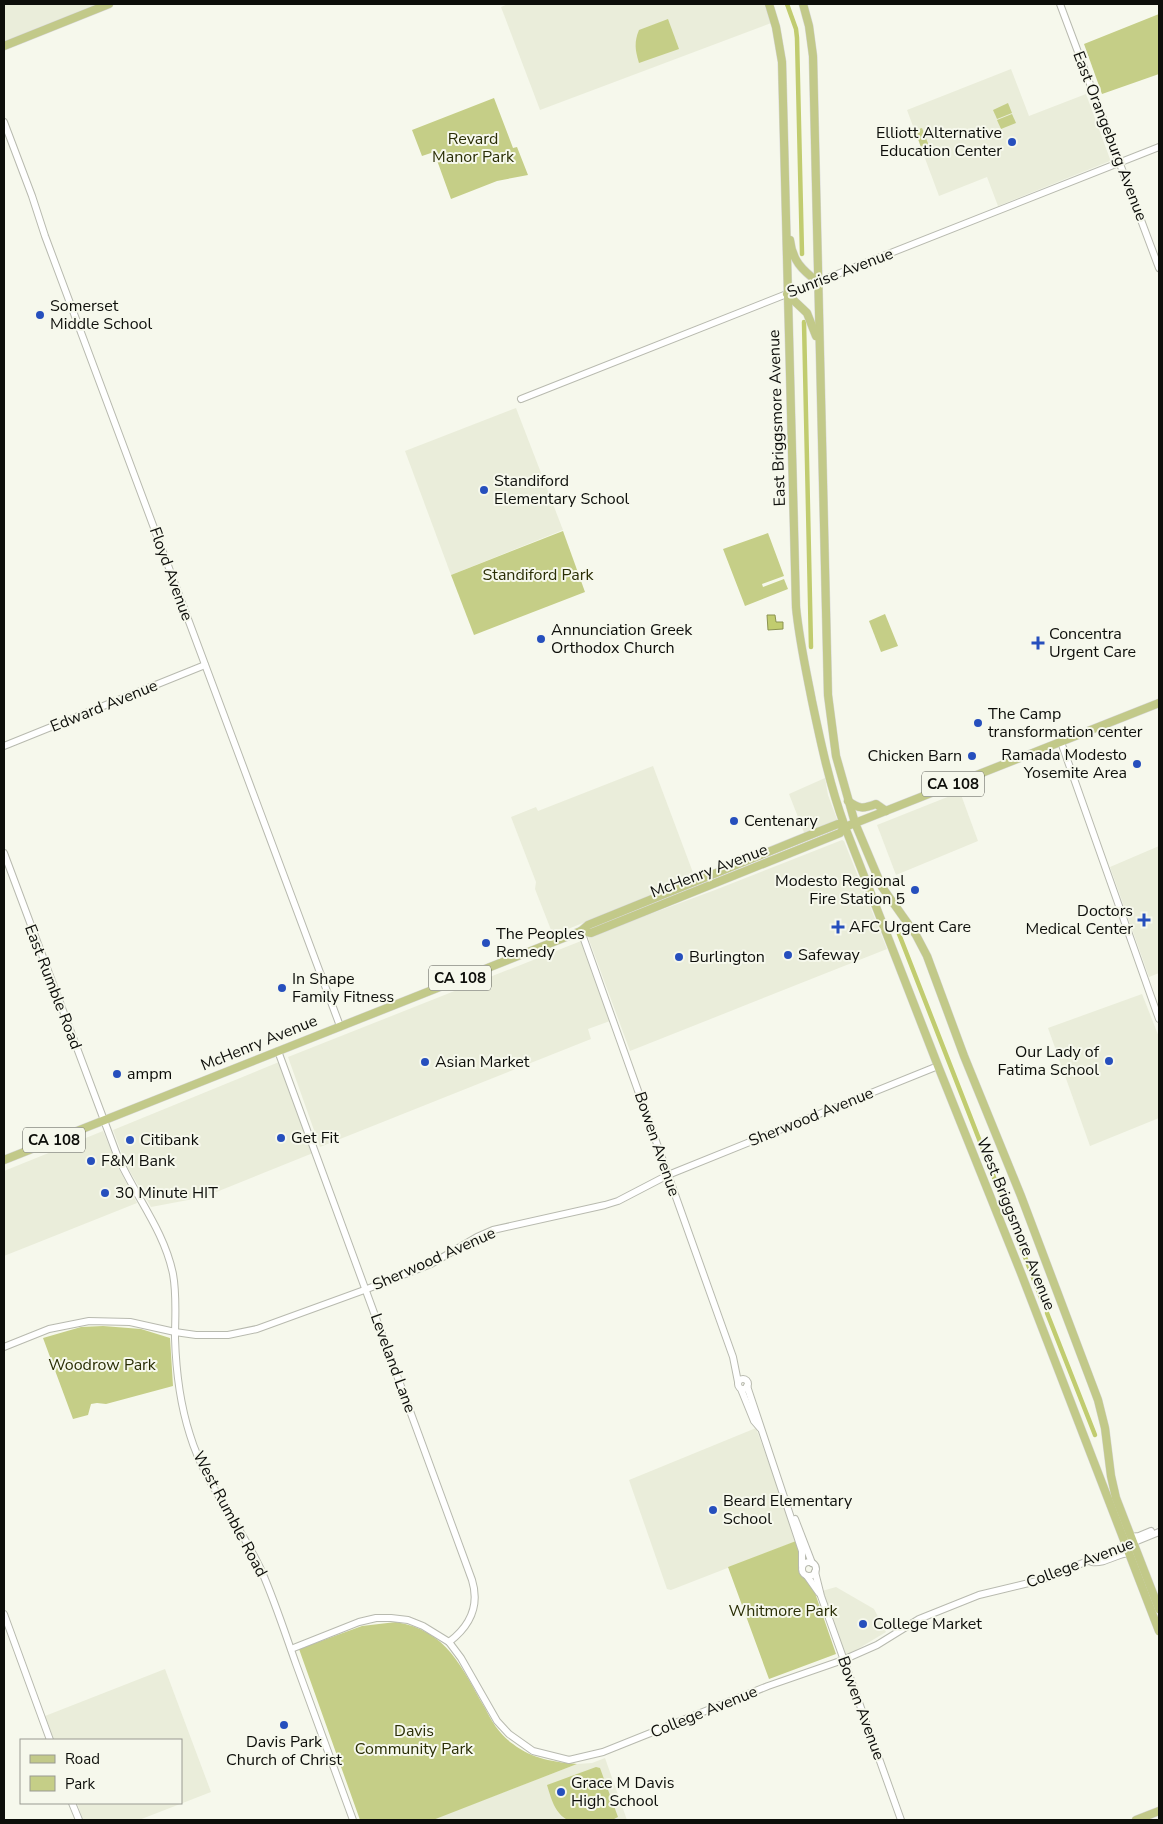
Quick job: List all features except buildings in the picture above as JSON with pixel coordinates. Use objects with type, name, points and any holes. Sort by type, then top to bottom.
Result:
[{"type":"main road","points":[[4,46],[109,4]]},
{"type":"main road","name":"East Briggsmore Avenue","points":[[769,4],[776,27],[782,62],[795,589],[798,623],[800,644],[822,751],[835,800],[845,827]]},
{"type":"main road","points":[[804,4],[813,56],[828,695],[836,756],[855,823]]},
{"type":"main road","points":[[785,211],[790,222],[792,253],[802,270],[818,282]]},
{"type":"main road","points":[[787,294],[810,318],[816,334],[817,351],[820,360]]},
{"type":"main road","name":"McHenry Avenue","points":[[4,1160],[581,931],[591,933],[840,833],[845,827],[1159,703]]},
{"type":"main road","points":[[848,801],[857,808],[863,809],[876,804],[886,811]]},
{"type":"main road","name":"West Briggsmore Avenue","points":[[855,823],[882,887],[916,935],[927,956],[1098,1400],[1105,1428],[1114,1492],[1159,1631]]},
{"type":"main road","name":"West Briggsmore Avenue","points":[[845,827],[1021,1273],[1158,1607]]},
{"type":"main road","points":[[1136,1820],[1159,1811]]},
{"type":"street","name":"East Orangeburg Avenue","points":[[1060,4],[1159,268]]},
{"type":"street","name":"Floyd Avenue","points":[[4,122],[340,1026]]},
{"type":"street","name":"Sunrise Avenue","points":[[521,399],[1159,148]]},
{"type":"street","name":"Edward Avenue","points":[[4,746],[205,665]]},
{"type":"street","points":[[1061,742],[1159,1019]]},
{"type":"street","name":"East Rumble Road","points":[[4,853],[104,1120]]},
{"type":"street","name":"Bowen Avenue","points":[[581,931],[733,1358],[759,1419],[760,1428],[790,1512]]},
{"type":"street","name":"Leveland Lane","points":[[278,1051],[367,1289],[474,1586],[475,1601],[469,1621],[463,1631],[449,1642]]},
{"type":"street","name":"Sherwood Avenue","points":[[4,1347],[50,1329],[89,1321],[130,1322],[175,1332],[210,1336],[242,1332],[272,1324],[367,1289],[438,1260],[485,1233],[618,1201],[668,1174],[938,1066]]},
{"type":"street","name":"West Rumble Road","points":[[104,1120],[124,1172],[153,1221],[164,1245],[174,1286],[175,1332],[180,1390],[195,1450],[211,1484],[242,1532],[259,1565],[353,1820]]},
{"type":"street","points":[[790,1512],[795,1519],[812,1563],[815,1566],[821,1596]]},
{"type":"street","points":[[790,1512],[802,1552],[803,1573],[808,1576],[821,1596]]},
{"type":"street","points":[[1132,1544],[1139,1536],[1159,1528]]},
{"type":"street","name":"College Avenue","points":[[291,1650],[359,1622],[385,1618],[414,1622],[449,1642],[461,1658],[497,1721],[509,1734],[533,1750],[569,1760],[603,1752],[768,1686],[844,1660],[877,1645],[920,1620],[978,1596],[1036,1582],[1159,1532]]},
{"type":"street","points":[[802,1566],[805,1563],[812,1563]]},
{"type":"street","points":[[808,1576],[815,1572]]},
{"type":"street","name":"Bowen Avenue","points":[[821,1596],[901,1820]]},
{"type":"street","points":[[4,1614],[50,1739]]},
{"type":"street","points":[[72,1804],[79,1820]]},
{"type":"shaded area","points":[[4,4],[103,4],[4,44]]},
{"type":"shaded area","points":[[508,4],[766,4],[771,23],[540,110],[501,7]]},
{"type":"shaded area","name":"Elliott Alternative Education Center","points":[[1011,69],[1029,116],[1086,94],[1110,161],[998,206],[987,177],[939,196],[907,110]]},
{"type":"shaded area","name":"Standiford Elementary School","points":[[516,408],[563,530],[451,575],[405,451]]},
{"type":"shaded area","points":[[767,615],[775,615],[776,622],[783,622],[783,629],[768,630]]},
{"type":"shaded area","points":[[653,766],[695,878],[553,935],[535,889],[536,882],[511,817],[536,807],[538,811]]},
{"type":"shaded area","points":[[825,778],[828,795],[838,822],[805,835],[789,794]]},
{"type":"shaded area","points":[[960,792],[978,841],[896,875],[877,825]]},
{"type":"shaded area","points":[[842,840],[887,949],[630,1051],[588,937]]},
{"type":"shaded area","name":"Doctors Medical Center","points":[[1159,846],[1159,973],[1149,977],[1110,867]]},
{"type":"shaded area","points":[[581,941],[610,1021],[588,1029],[591,1039],[320,1147],[288,1057]]},
{"type":"shaded area","name":"Our Lady of Fatima School","points":[[1142,994],[1159,1037],[1159,1118],[1090,1146],[1048,1028]]},
{"type":"shaded area","points":[[279,1062],[313,1153],[204,1197],[151,1207],[126,1165],[113,1130]]},
{"type":"shaded area","points":[[103,1131],[118,1167],[137,1203],[4,1256],[4,1171]]},
{"type":"shaded area","name":"Beard Elementary School","points":[[756,1428],[797,1541],[671,1590],[667,1589],[629,1480]]},
{"type":"shaded area","points":[[836,1587],[874,1609],[886,1632],[846,1656],[822,1591]]},
{"type":"shaded area","points":[[165,1669],[211,1792],[182,1803],[182,1739],[54,1739],[45,1716]]},
{"type":"shaded area","name":"Grace M Davis High School","points":[[605,1758],[627,1820],[431,1820],[577,1764],[592,1763]]},
{"type":"shaded area","points":[[77,1804],[180,1804],[139,1820],[83,1820]]},
{"type":"green space","points":[[1159,14],[1159,74],[1102,94],[1084,44]]},
{"type":"green space","points":[[668,19],[679,49],[639,63],[636,38],[639,30]]},
{"type":"green space","name":"Revard Manor Park","points":[[494,98],[513,148],[517,147],[528,175],[497,181],[451,199],[434,152],[422,156],[412,130]]},
{"type":"green space","points":[[1008,103],[1012,113],[997,119],[993,110]]},
{"type":"green space","points":[[1012,114],[1016,123],[1001,129],[997,120]]},
{"type":"green space","points":[[922,128],[931,151],[923,153],[915,130]]},
{"type":"green space","name":"Standiford Park","points":[[563,531],[585,592],[474,635],[451,575]]},
{"type":"green space","points":[[768,533],[784,576],[762,584],[763,587],[784,579],[788,589],[745,606],[723,549]]},
{"type":"green space","points":[[885,614],[898,646],[881,652],[869,621]]},
{"type":"green space","name":"Woodrow Park","points":[[103,1326],[141,1329],[170,1338],[173,1386],[106,1404],[91,1404],[88,1415],[73,1419],[43,1338],[81,1327]]},
{"type":"green space","name":"Whitmore Park","points":[[796,1541],[799,1548],[800,1571],[813,1587],[836,1654],[769,1679],[728,1567]]},
{"type":"green space","name":"Davis Community Park","points":[[396,1622],[428,1633],[441,1642],[460,1665],[494,1723],[508,1740],[520,1749],[536,1756],[552,1761],[577,1764],[433,1820],[360,1820],[299,1649],[362,1626]]},
{"type":"green space","points":[[596,1767],[600,1768],[618,1817],[612,1820],[568,1820],[557,1810],[547,1785]]},
{"type":"waterway","points":[[787,4],[796,29],[797,38],[802,254]]},
{"type":"waterway","points":[[804,322],[811,647]]},
{"type":"waterway","points":[[899,934],[1041,1298]]},
{"type":"waterway","points":[[1047,1313],[1095,1435]]},
{"type":"place","name":"Elliott Alternative Education Center","points":[[1012,142]]},
{"type":"place","name":"Somerset Middle School","points":[[40,315]]},
{"type":"place","name":"Standiford Elementary School","points":[[484,490]]},
{"type":"place","name":"Annunciation Greek Orthodox Church","points":[[541,639]]},
{"type":"place","name":"Concentra Urgent Care","points":[[1038,643]]},
{"type":"place","name":"The Camp transformation center","points":[[978,723]]},
{"type":"place","name":"Chicken Barn","points":[[972,756]]},
{"type":"place","name":"Ramada Modesto Yosemite Area","points":[[1137,764]]},
{"type":"place","name":"Centenary","points":[[734,821]]},
{"type":"place","name":"Modesto Regional Fire Station 5","points":[[915,890]]},
{"type":"place","name":"Doctors Medical Center","points":[[1144,920]]},
{"type":"place","name":"AFC Urgent Care","points":[[838,927]]},
{"type":"place","name":"The Peoples Remedy","points":[[486,943]]},
{"type":"place","name":"Safeway","points":[[788,955]]},
{"type":"place","name":"Burlington","points":[[679,957]]},
{"type":"place","name":"In Shape Family Fitness","points":[[282,988]]},
{"type":"place","name":"Our Lady of Fatima School","points":[[1109,1061]]},
{"type":"place","name":"Asian Market","points":[[425,1062]]},
{"type":"place","name":"ampm","points":[[117,1074]]},
{"type":"place","name":"Get Fit","points":[[281,1138]]},
{"type":"place","name":"Citibank","points":[[130,1140]]},
{"type":"place","name":"F&M Bank","points":[[91,1161]]},
{"type":"place","name":"30 Minute HIT","points":[[105,1193]]},
{"type":"place","name":"Beard Elementary School","points":[[713,1510]]},
{"type":"place","name":"College Market","points":[[863,1624]]},
{"type":"place","name":"Davis Park Church of Christ","points":[[284,1725]]},
{"type":"place","name":"Grace M Davis High School","points":[[561,1792]]}]
